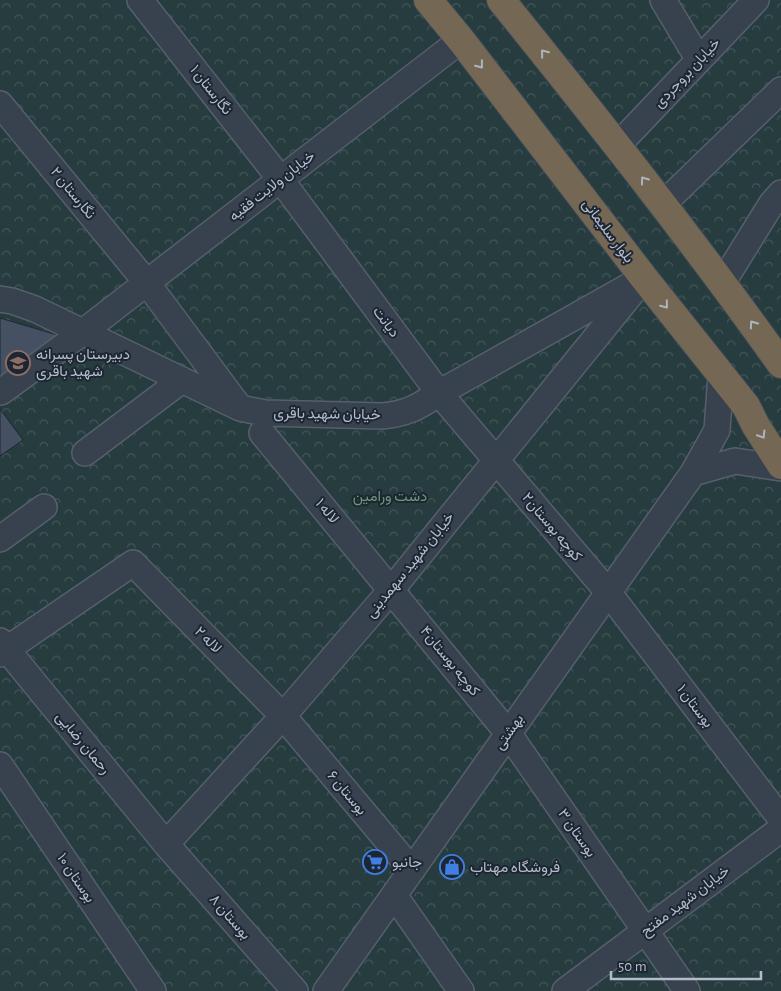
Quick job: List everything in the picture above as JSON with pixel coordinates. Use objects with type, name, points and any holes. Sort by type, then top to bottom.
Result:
[{"type":"highway","name":"بلوار سلیمانی","points":[[428,0],[746,406],[781,467]]},
{"type":"highway","points":[[501,0],[618,145],[662,205],[723,282],[781,364]]},
{"type":"street","name":"نگارستان ۱","points":[[140,0],[281,180]]},
{"type":"street","points":[[663,0],[699,60]]},
{"type":"street","name":"خیابان بروجردی","points":[[618,145],[756,0]]},
{"type":"street","name":"خیابان ولایت فقیه","points":[[1,392],[83,332],[461,40]]},
{"type":"street","points":[[662,205],[781,90]]},
{"type":"street","name":"نگارستان ۲","points":[[0,104],[147,283],[240,408]]},
{"type":"street","name":"دیانت","points":[[281,180],[439,393],[496,461]]},
{"type":"street","points":[[723,282],[772,203],[781,193]]},
{"type":"street","name":"خیابان شهید باقری","points":[[0,299],[35,309],[240,408],[265,413],[382,416],[399,415],[419,407],[439,393],[644,278]]},
{"type":"street","name":"خیابان شهید سهمدینی","points":[[166,844],[283,716],[392,589],[644,278]]},
{"type":"street","name":"بهشتی","points":[[334,987],[394,895],[692,473],[716,430],[721,375]]},
{"type":"street","points":[[85,453],[182,380]]},
{"type":"street","name":"لاله ۱","points":[[262,433],[392,589]]},
{"type":"street","name":"کوچه بوستان۲","points":[[496,461],[608,592]]},
{"type":"street","points":[[692,473],[735,461],[781,467]]},
{"type":"street","points":[[0,539],[44,507]]},
{"type":"street","name":"لاله ۲","points":[[2,648],[133,564],[283,716]]},
{"type":"street","name":"کوچه بوستان۴","points":[[392,589],[508,733]]},
{"type":"street","name":"بوستان ۱","points":[[608,592],[781,819]]},
{"type":"street","name":"رحمان رضایی","points":[[2,648],[166,844]]},
{"type":"street","name":"بوستان ۶","points":[[283,716],[412,870]]},
{"type":"street","name":"بوستان ۳","points":[[508,733],[687,991]]},
{"type":"street","name":"بوستان ۱۰","points":[[0,764],[153,991]]},
{"type":"street","name":"خیابان شهید مفتح","points":[[565,991],[781,829]]},
{"type":"street","name":"بوستان ۸","points":[[166,844],[295,991]]},
{"type":"street","points":[[394,895],[461,991]]},
{"type":"green space","name":"دشت ورامین","points":[[0,0],[781,0],[781,991],[0,991]]},
{"type":"green space","points":[[0,780],[17,802],[0,816]]},
{"type":"building","name":"دبیرستان پسرانه شهید باقری","points":[[0,318],[71,339],[0,387]]},
{"type":"building","points":[[0,409],[23,440],[0,456]]},
{"type":"place","name":"دبیرستان پسرانه شهید باقری","points":[[18,363]]},
{"type":"place","name":"جانبو","points":[[375,862]]},
{"type":"place","name":"فروشگاه مهتاب","points":[[452,867]]}]
